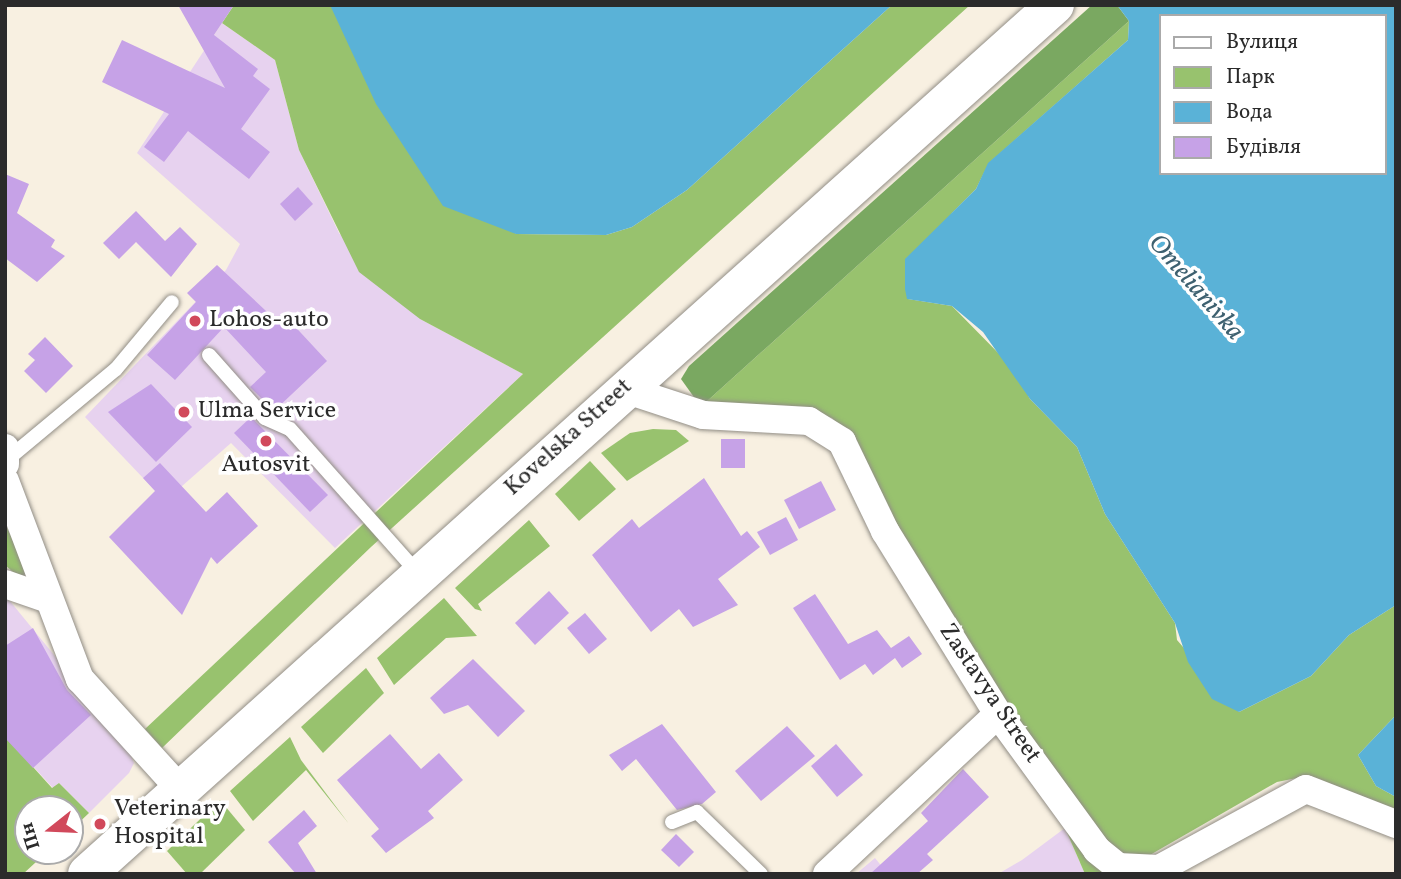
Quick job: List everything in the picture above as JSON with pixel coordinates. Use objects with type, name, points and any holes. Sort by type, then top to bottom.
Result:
[{"type":"main road","name":"Kovelska Street","points":[[87,874],[624,389],[1055,5]]},
{"type":"street","name":"Zastavya Street","points":[[624,389],[703,415],[825,426],[856,463],[885,531],[998,714],[1108,866],[1132,872],[1159,869],[1307,789],[1396,824]]},
{"type":"street","points":[[6,463],[48,599],[79,679],[180,789]]},
{"type":"street","points":[[5,584],[48,599]]},
{"type":"street","points":[[827,874],[998,714]]},
{"type":"lane","points":[[6,463],[116,369],[172,302]]},
{"type":"lane","points":[[209,355],[265,418],[290,429],[419,574]]},
{"type":"lane","points":[[672,822],[697,812],[761,874]]},
{"type":"shaded area","points":[[222,23],[275,60],[299,150],[339,233],[420,319],[523,374],[335,548],[231,443],[165,501],[85,417],[226,270],[240,244],[137,153]]},
{"type":"shaded area","points":[[5,595],[126,743],[134,763],[129,773],[89,813],[84,808],[84,795],[71,795],[59,783],[53,788],[5,736]]},
{"type":"shaded area","points":[[1065,828],[1085,874],[998,874],[1022,860]]},
{"type":"shaded area","points":[[875,858],[888,874],[856,874]]},
{"type":"green space","points":[[234,5],[393,5],[516,234],[606,235],[632,227],[687,190],[892,5],[970,5],[371,547],[162,748],[145,729],[523,374],[420,319],[359,272],[299,150],[275,60],[222,23]]},
{"type":"green space","points":[[1092,5],[1117,5],[1129,21],[705,403],[696,400],[681,379],[689,366]]},
{"type":"green space","points":[[1129,21],[1128,40],[989,163],[976,189],[952,213],[908,299],[952,306],[1014,369],[1030,399],[1077,447],[1105,514],[1175,623],[1177,640],[1239,712],[1311,676],[1349,635],[1396,605],[1396,715],[1358,755],[1376,786],[1396,797],[1396,812],[1297,778],[1277,782],[1143,859],[1120,856],[1073,801],[885,520],[847,434],[832,418],[794,406],[705,403]]},
{"type":"green space","points":[[653,429],[676,430],[689,441],[627,481],[601,453],[630,433]]},
{"type":"green space","points":[[590,461],[616,489],[579,521],[555,494]]},
{"type":"green space","points":[[529,520],[550,546],[478,604],[482,611],[475,609],[455,588]]},
{"type":"green space","points":[[5,524],[27,568],[22,580],[5,565]]},
{"type":"green space","points":[[444,598],[477,636],[446,638],[394,685],[377,658]]},
{"type":"green space","points":[[366,668],[384,693],[323,753],[301,727]]},
{"type":"green space","points":[[5,736],[52,788],[59,783],[71,795],[14,795],[14,865],[33,865],[23,874],[5,874]]},
{"type":"green space","points":[[290,737],[301,760],[349,824],[306,770],[253,821],[230,791]]},
{"type":"green space","points":[[220,800],[245,830],[200,874],[187,874],[167,851]]},
{"type":"green space","points":[[1065,828],[1099,859],[1104,874],[1085,874]]},
{"type":"water","points":[[330,5],[892,5],[687,190],[632,227],[606,235],[516,234],[443,206],[376,104]]},
{"type":"water","name":"Omelianivka","points":[[1117,5],[1396,5],[1396,605],[1349,635],[1311,676],[1239,712],[1212,699],[1188,662],[1175,623],[1105,514],[1077,447],[1030,399],[983,332],[952,306],[907,299],[905,289],[905,259],[976,189],[988,163],[1128,40],[1129,21]]},
{"type":"water","points":[[1396,715],[1396,797],[1376,786],[1358,755]]},
{"type":"building","points":[[178,5],[234,5],[214,35],[258,69],[253,76],[270,89],[241,129],[270,152],[249,179],[188,131],[164,162],[144,147],[169,114],[102,82],[122,40],[225,88]]},
{"type":"building","points":[[5,174],[29,184],[17,213],[55,240],[51,247],[65,256],[37,282],[5,258]]},
{"type":"building","points":[[298,187],[313,204],[295,221],[280,204]]},
{"type":"building","points":[[136,211],[165,241],[180,227],[197,244],[171,277],[136,242],[119,259],[103,243]]},
{"type":"building","points":[[217,265],[281,325],[288,319],[327,361],[274,411],[250,387],[266,372],[224,327],[175,380],[147,355],[196,302],[187,293]]},
{"type":"building","points":[[45,337],[73,366],[46,393],[24,371],[35,360],[28,354]]},
{"type":"building","points":[[151,384],[192,427],[156,462],[108,412]]},
{"type":"building","points":[[251,417],[328,495],[310,512],[234,433]]},
{"type":"building","points":[[721,439],[745,439],[745,468],[721,468]]},
{"type":"building","points":[[160,463],[206,512],[227,492],[258,526],[217,564],[211,557],[182,615],[109,537],[155,491],[143,478]]},
{"type":"building","points":[[704,478],[741,536],[747,531],[760,547],[718,579],[738,605],[693,627],[679,609],[651,632],[592,555],[632,519],[639,528]]},
{"type":"building","points":[[821,481],[836,510],[799,529],[784,500]]},
{"type":"building","points":[[786,517],[798,540],[770,555],[757,532]]},
{"type":"building","points":[[549,591],[569,613],[535,645],[515,623]]},
{"type":"building","points":[[815,594],[848,644],[877,630],[891,648],[909,636],[922,654],[902,668],[895,658],[873,675],[865,664],[840,680],[793,608]]},
{"type":"building","points":[[585,613],[607,639],[589,654],[567,628]]},
{"type":"building","points":[[33,628],[67,690],[91,715],[33,768],[5,738],[5,646]]},
{"type":"building","points":[[473,659],[525,711],[498,737],[468,705],[444,714],[430,698]]},
{"type":"building","points":[[662,724],[716,792],[702,804],[677,810],[636,759],[622,771],[609,755]]},
{"type":"building","points":[[787,726],[815,756],[761,801],[735,771]]},
{"type":"building","points":[[390,734],[421,769],[439,753],[463,780],[428,811],[434,818],[386,853],[371,836],[379,829],[337,780]]},
{"type":"building","points":[[836,744],[863,775],[837,797],[811,766]]},
{"type":"building","points":[[963,769],[989,797],[927,854],[933,860],[917,874],[870,874],[928,821],[921,813]]},
{"type":"building","points":[[304,810],[317,826],[298,843],[317,874],[296,874],[268,842]]},
{"type":"building","points":[[676,834],[694,852],[679,867],[661,850]]},
{"type":"place","name":"Lohos-auto","points":[[195,321]]},
{"type":"place","name":"Ulma Service","points":[[184,412]]},
{"type":"place","name":"Autosvit","points":[[266,441]]},
{"type":"place","name":"Veterinary Hospital","points":[[100,824]]}]
